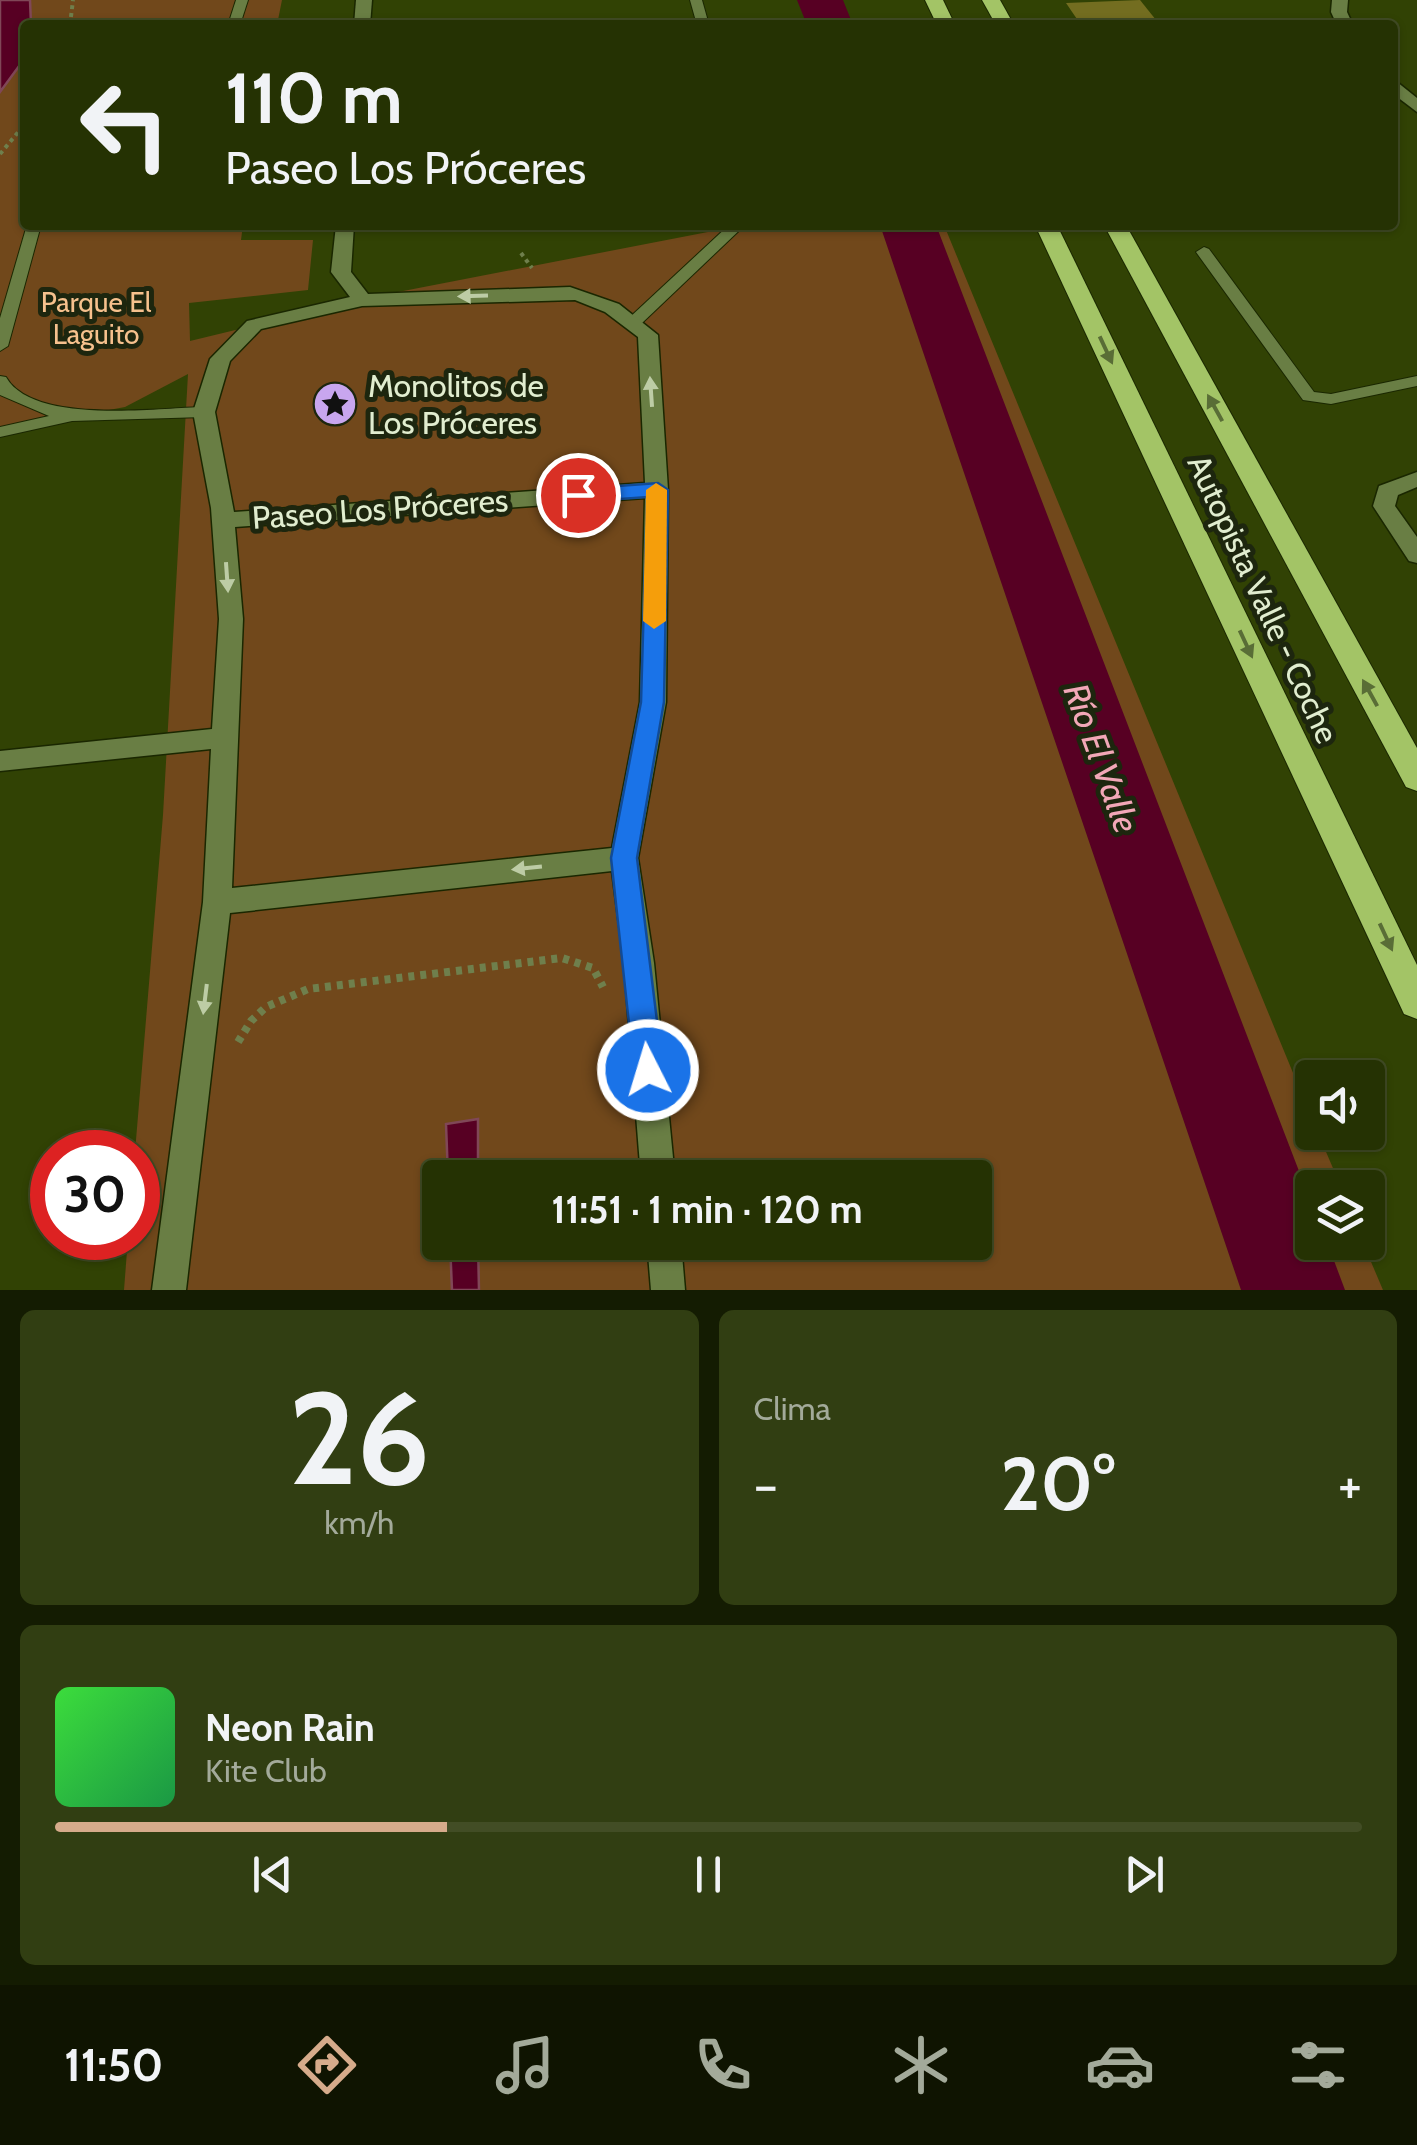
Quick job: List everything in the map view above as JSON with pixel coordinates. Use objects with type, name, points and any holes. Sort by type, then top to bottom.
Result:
[{"type":"highway","name":"Autopista Valle - Coche","points":[[1048,230],[1417,1004]]},
{"type":"highway","name":"Autopista Valle - Coche","points":[[1118,230],[1417,778]]},
{"type":"street","points":[[1398,89],[1417,107]]},
{"type":"street","points":[[345,230],[341,272],[362,300]]},
{"type":"street","name":"Paseo Los Próceres","points":[[168,1290],[217,902],[230,619],[223,520],[204,412],[220,359],[254,325],[362,300],[570,294],[613,307],[635,322]]},
{"type":"street","points":[[635,322],[648,335],[658,490],[652,702],[624,858],[639,963],[656,1160]]},
{"type":"street","points":[[1417,479],[1387,491],[1384,506],[1417,555]]},
{"type":"street","name":"Paseo Los Próceres","points":[[223,520],[658,490]]},
{"type":"street","points":[[0,760],[225,738]]},
{"type":"street","points":[[217,902],[624,858]]},
{"type":"street","points":[[666,1260],[668,1290]]},
{"type":"lane","points":[[0,346],[33,230]]},
{"type":"lane","points":[[635,322],[733,230]]},
{"type":"lane","points":[[1204,252],[1309,396],[1331,399],[1417,381]]},
{"type":"lane","points":[[0,381],[4,390],[44,409],[72,416]]},
{"type":"lane","points":[[0,432],[72,416],[204,412]]},
{"type":"path","points":[[0,154],[20,130]]},
{"type":"path","points":[[234,1050],[248,1020],[276,998],[308,989],[562,958],[593,968],[604,991]]},
{"type":"green space","name":"Parque El Laguito","points":[[0,0],[282,0],[278,20],[20,20],[20,230],[242,230],[241,240],[313,240],[308,290],[189,303],[190,341],[362,299],[718,230],[946,230],[1295,1078],[1295,1150],[1325,1150],[1334,1170],[1295,1170],[1295,1260],[1370,1260],[1383,1290],[124,1290],[126,1260],[160,1260],[160,1130],[137,1130],[163,815],[188,374],[125,407],[0,433]]},
{"type":"shaded area","points":[[0,0],[30,0],[31,20],[20,20],[20,65],[0,92]]},
{"type":"shaded area","points":[[478,1119],[478,1160],[447,1160],[446,1124]]},
{"type":"shaded area","points":[[451,1260],[478,1260],[479,1290],[452,1290]]},
{"type":"building","points":[[1140,0],[1156,20],[1078,20],[1066,3]]},
{"type":"waterway","name":"Río El Valle","points":[[820,0],[828,20]]},
{"type":"waterway","name":"Río El Valle","points":[[910,230],[1293,1290]]},
{"type":"slow traffic","points":[[654,621],[656,490]]},
{"type":"place","name":"Monolitos de Los Próceres","points":[[335,404]]},
{"type":"route","points":[[578,495],[658,490],[652,702],[624,858],[639,963],[648,1070]]}]
